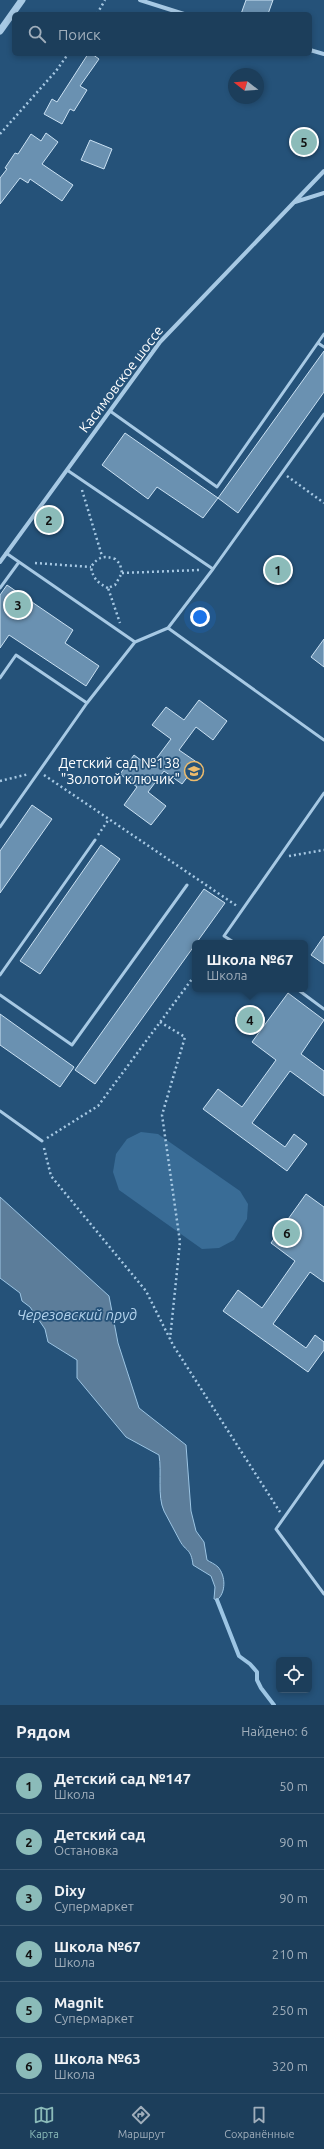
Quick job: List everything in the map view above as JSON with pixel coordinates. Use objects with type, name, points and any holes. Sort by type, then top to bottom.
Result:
[{"type":"street","points":[[13,12],[22,0]]},
{"type":"street","points":[[140,0],[178,12]]},
{"type":"street","points":[[0,31],[12,14]]},
{"type":"street","points":[[0,16],[7,21]]},
{"type":"street","points":[[312,51],[324,54]]},
{"type":"street","name":"Касимовское шоссе","points":[[0,562],[160,342],[324,171]]},
{"type":"street","points":[[294,202],[324,193]]},
{"type":"lane","points":[[110,411],[217,487],[324,334]]},
{"type":"lane","points":[[318,343],[324,347]]},
{"type":"lane","points":[[0,827],[87,703],[135,642],[168,628],[283,473],[324,414]]},
{"type":"lane","points":[[67,470],[212,569]]},
{"type":"lane","points":[[6,553],[135,642]]},
{"type":"lane","points":[[0,588],[19,562]]},
{"type":"lane","points":[[168,628],[324,740]]},
{"type":"lane","points":[[0,678],[16,655],[87,703]]},
{"type":"lane","points":[[230,940],[224,936],[324,793]]},
{"type":"lane","points":[[0,975],[95,840]]},
{"type":"lane","points":[[0,995],[72,1044],[188,885]]},
{"type":"lane","points":[[301,992],[324,1009]]},
{"type":"lane","points":[[0,1111],[42,1141]]},
{"type":"lane","points":[[324,1460],[276,1529],[324,1594]]},
{"type":"path","points":[[99,12],[105,0]]},
{"type":"path","points":[[0,134],[56,71],[67,56]]},
{"type":"path","points":[[283,473],[324,503]]},
{"type":"path","points":[[78,477],[102,556]]},
{"type":"path","points":[[108,588],[114,585],[122,573],[120,564],[115,559],[102,556],[96,560],[91,567],[92,576],[96,581],[108,588],[124,635]]},
{"type":"path","points":[[19,562],[91,567]]},
{"type":"path","points":[[122,573],[212,569]]},
{"type":"path","points":[[0,781],[39,772],[242,910]]},
{"type":"path","points":[[95,840],[109,819]]},
{"type":"path","points":[[279,858],[324,850]]},
{"type":"path","points":[[192,979],[98,1106],[42,1141],[51,1176],[146,1291],[170,1339],[284,1518]]},
{"type":"path","points":[[160,1022],[184,1037],[162,1115],[180,1242],[170,1339]]},
{"type":"shaded area","points":[[141,1132],[158,1134],[240,1191],[248,1204],[247,1219],[234,1240],[219,1248],[202,1249],[119,1190],[113,1172],[116,1154],[127,1139]]},
{"type":"water","name":"Черезовский пруд","points":[[0,1197],[109,1296],[118,1343],[139,1408],[186,1445],[191,1511],[196,1531],[204,1542],[207,1560],[218,1567],[224,1580],[222,1593],[217,1600],[214,1599],[215,1587],[211,1576],[193,1565],[190,1553],[180,1541],[164,1511],[160,1491],[159,1455],[126,1437],[77,1378],[77,1360],[48,1342],[45,1329],[30,1307],[22,1301],[20,1293],[0,1278]]},
{"type":"building","points":[[246,0],[273,0],[269,12],[242,12]]},
{"type":"building","points":[[87,56],[95,56],[99,59],[80,86],[87,90],[74,111],[70,109],[62,124],[44,114],[52,99],[57,102]]},
{"type":"building","points":[[46,133],[58,142],[42,164],[73,185],[62,201],[30,179],[28,183],[20,178],[0,204],[0,178],[7,169],[5,168],[15,153],[18,154],[31,134],[41,141]]},
{"type":"building","points":[[90,140],[112,149],[104,169],[81,160]]},
{"type":"building","points":[[324,351],[324,392],[238,513],[218,498]]},
{"type":"building","points":[[125,433],[218,498],[203,518],[157,487],[148,499],[102,465]]},
{"type":"building","points":[[7,585],[73,630],[65,643],[99,666],[86,686],[9,635],[0,648],[0,595]]},
{"type":"building","points":[[324,639],[324,667],[311,657]]},
{"type":"building","points":[[199,700],[227,721],[213,740],[196,727],[179,750],[198,763],[182,784],[164,771],[148,792],[166,806],[151,825],[124,805],[137,787],[120,774],[134,755],[150,767],[171,739],[152,725],[166,707],[184,720]]},
{"type":"building","points":[[32,805],[52,819],[0,893],[0,851]]},
{"type":"building","points":[[101,845],[120,859],[40,974],[20,961]]},
{"type":"building","points":[[204,889],[225,903],[198,940],[192,940],[192,949],[95,1084],[75,1070]]},
{"type":"building","points":[[324,936],[324,964],[311,955]]},
{"type":"building","points":[[288,993],[324,1020],[301,1054],[324,1071],[324,1096],[290,1071],[252,1123],[285,1147],[294,1134],[307,1144],[287,1171],[203,1109],[218,1089],[242,1107],[276,1060],[252,1042]]},
{"type":"building","points":[[0,1014],[74,1067],[60,1087],[0,1045]]},
{"type":"building","points":[[306,1194],[324,1207],[324,1282],[310,1272],[273,1324],[306,1348],[315,1335],[324,1342],[324,1350],[308,1372],[223,1311],[238,1290],[262,1308],[295,1261],[271,1243]]},
{"type":"waterway","points":[[217,1600],[239,1656],[250,1664],[257,1672],[257,1680],[261,1688],[274,1705]]},
{"type":"place","name":"Magnit","points":[[304,142]]},
{"type":"place","name":"Детский сад","points":[[49,520]]},
{"type":"place","name":"Детский сад №147","points":[[278,570]]},
{"type":"place","name":"Dixy","points":[[18,605]]},
{"type":"place","name":"Детский сад №138 \"Золотой ключик\"","points":[[194,771]]},
{"type":"place","name":"Школа №67","points":[[250,1020]]},
{"type":"place","name":"Школа №63","points":[[287,1233]]}]
